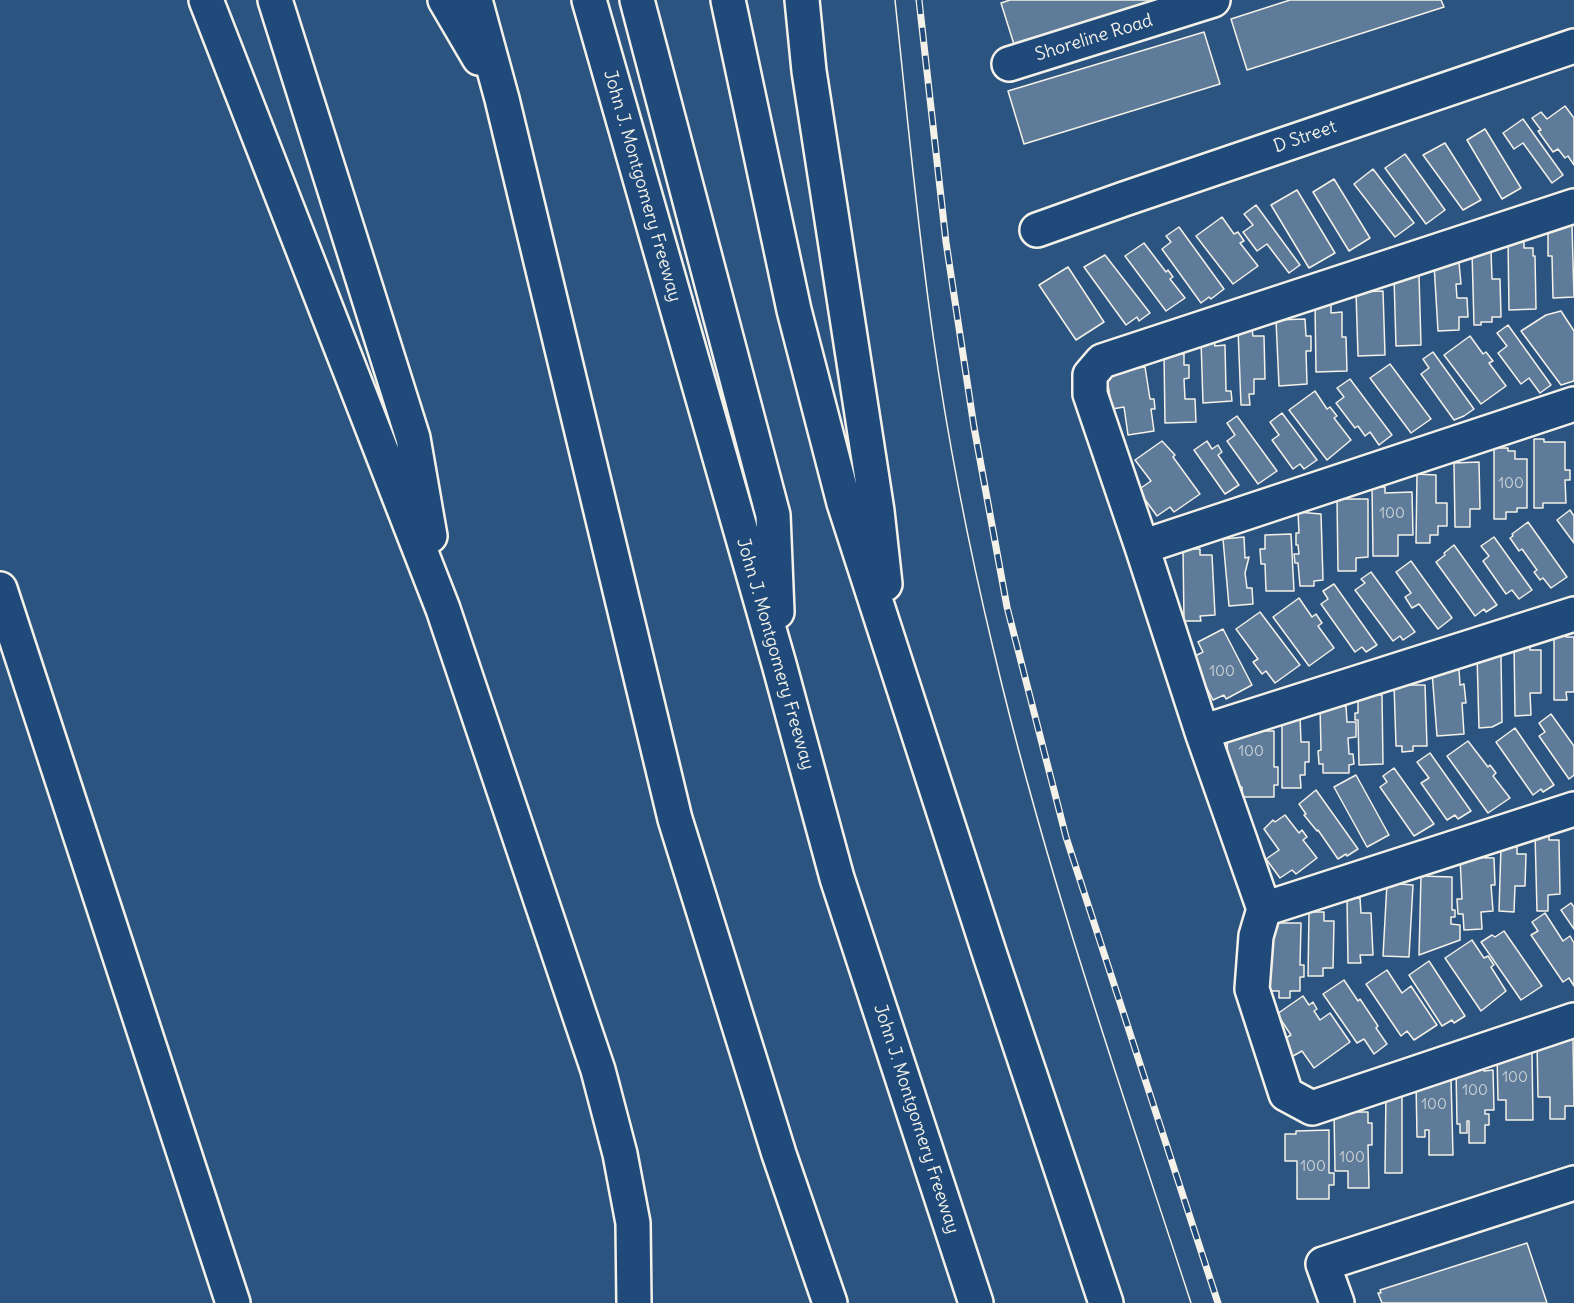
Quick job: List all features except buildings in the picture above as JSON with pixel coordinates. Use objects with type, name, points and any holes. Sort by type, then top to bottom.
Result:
[{"type":"main road","points":[[206,0],[443,609],[598,1070],[620,1154],[633,1223],[634,1303]]},
{"type":"main road","points":[[275,0],[413,438],[443,609]]},
{"type":"main road","points":[[445,0],[502,99]]},
{"type":"main road","points":[[475,0],[502,99],[675,819],[779,1154],[830,1303]]},
{"type":"main road","name":"John J. Montgomery Freeway","points":[[589,0],[779,664],[837,878],[976,1303]]},
{"type":"main road","points":[[637,0],[773,515],[779,664]]},
{"type":"main road","points":[[728,0],[797,321],[844,503],[994,969],[1106,1303]]},
{"type":"main road","points":[[802,0],[809,71],[877,511],[893,655]]},
{"type":"main road","name":"Shoreline Road","points":[[1009,64],[1201,2]]},
{"type":"main road","name":"D Street","points":[[1037,230],[1145,191],[1574,46]]},
{"type":"main road","points":[[1574,206],[1102,361],[1090,375],[1090,394],[1202,732],[1264,909],[1256,936],[1252,989],[1286,1094],[1312,1108],[1574,1020]]},
{"type":"main road","points":[[1142,547],[1574,404]]},
{"type":"main road","points":[[0,589],[234,1303]]},
{"type":"main road","points":[[1202,732],[1574,614]]},
{"type":"main road","points":[[1264,909],[1574,809]]},
{"type":"main road","points":[[1336,1303],[1323,1264],[1574,1183]]},
{"type":"tram line","points":[[895,0],[917,210],[933,335],[952,454],[985,613],[1015,735],[1061,898],[1191,1303]]},
{"type":"railway","points":[[919,0],[946,242],[974,427],[1007,607],[1066,837],[1218,1303]]}]
